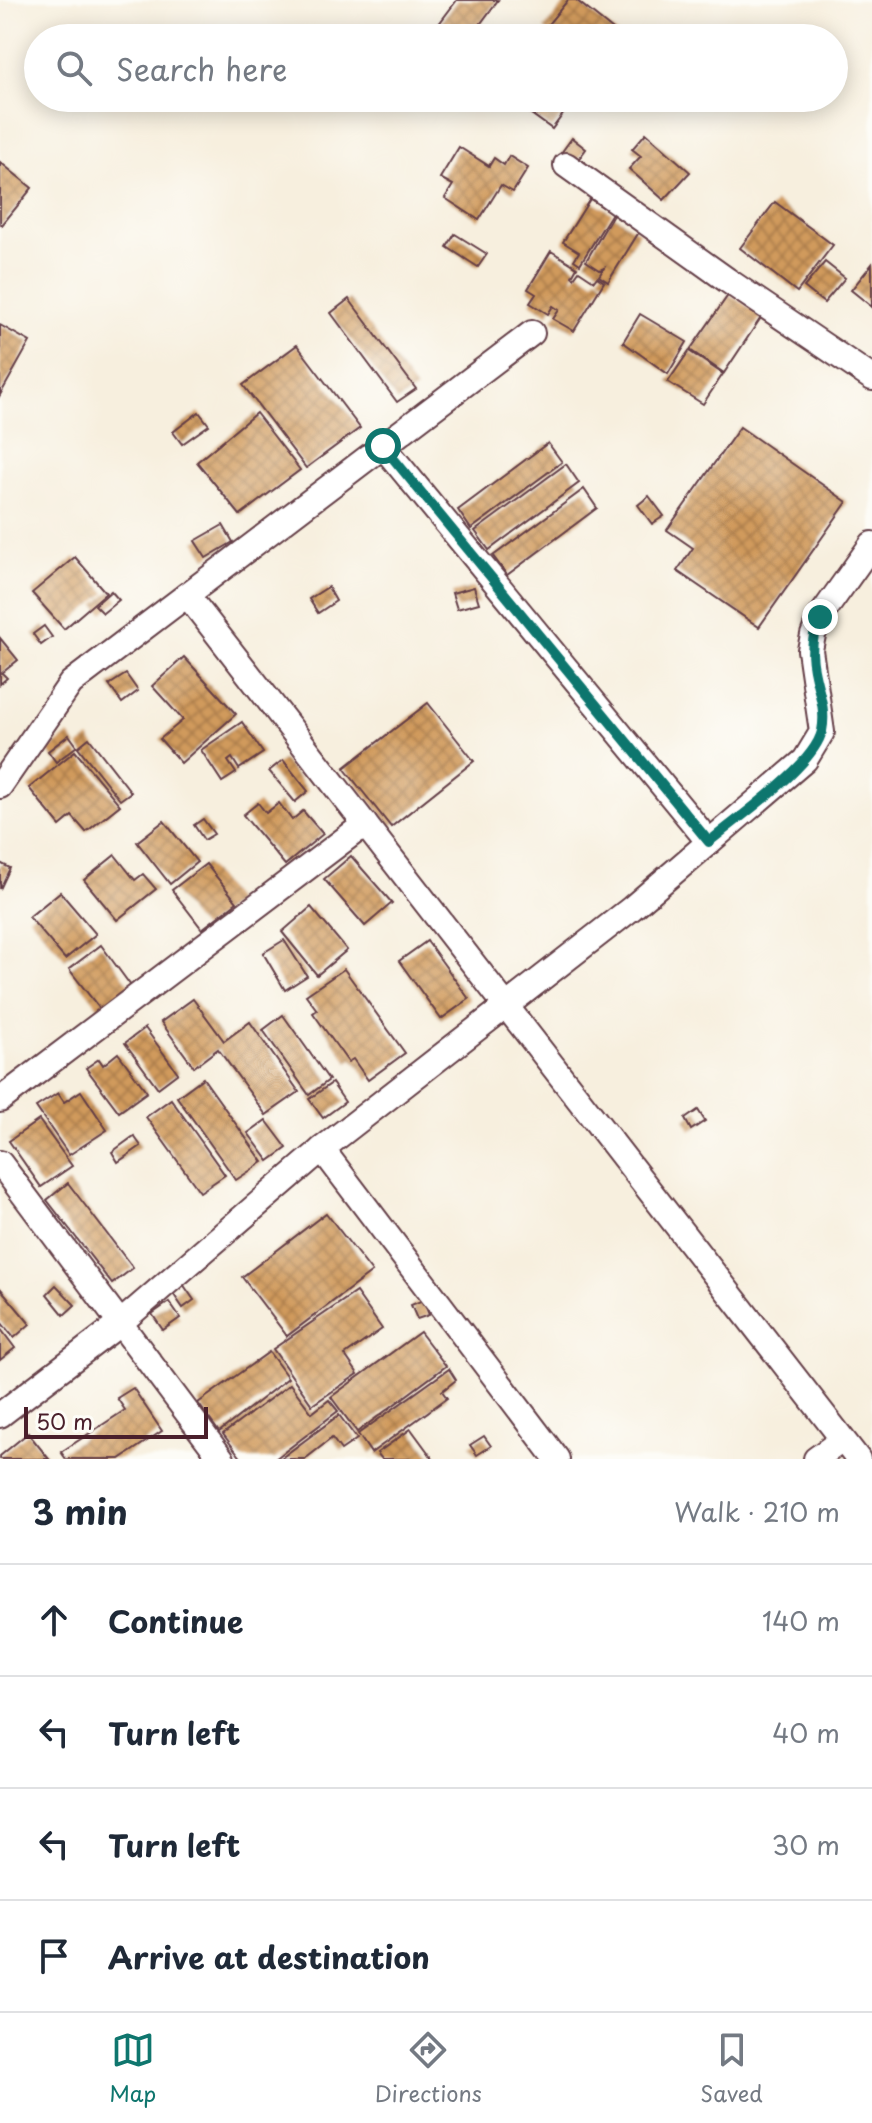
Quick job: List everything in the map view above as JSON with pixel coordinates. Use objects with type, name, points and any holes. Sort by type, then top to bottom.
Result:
[{"type":"street","points":[[566,165],[727,280],[872,378]]},
{"type":"street","points":[[0,786],[71,683],[532,333]]},
{"type":"street","points":[[383,446],[709,842]]},
{"type":"street","points":[[0,1415],[118,1325],[322,1149],[632,908],[805,760],[822,732],[810,650],[813,635],[820,617],[872,544]]},
{"type":"street","points":[[187,595],[858,1459]]},
{"type":"street","points":[[0,1100],[365,824]]},
{"type":"street","points":[[322,1149],[557,1459]]},
{"type":"street","points":[[0,1163],[118,1325],[222,1459]]},
{"type":"street","points":[[816,1459],[842,1440]]},
{"type":"building","points":[[457,0],[498,0],[480,24],[439,24]]},
{"type":"building","points":[[568,0],[576,0],[606,24],[548,24]]},
{"type":"building","points":[[528,112],[565,112],[552,129]]},
{"type":"building","points":[[646,133],[690,172],[664,200],[629,169],[641,156],[632,149]]},
{"type":"building","points":[[572,138],[586,149],[575,164],[561,153]]},
{"type":"building","points":[[459,147],[489,166],[494,158],[504,165],[509,156],[528,168],[513,192],[501,185],[479,220],[445,198],[453,185],[440,178]]},
{"type":"building","points":[[0,162],[32,188],[2,225],[0,223]]},
{"type":"building","points":[[590,199],[612,213],[580,264],[574,260],[579,252],[563,242]]},
{"type":"building","points":[[775,202],[833,245],[797,292],[740,248]]},
{"type":"building","points":[[613,215],[639,232],[608,282],[599,276],[604,268],[600,270],[586,261]]},
{"type":"building","points":[[455,234],[487,254],[478,267],[447,247]]},
{"type":"building","points":[[551,251],[577,267],[572,276],[574,278],[579,271],[594,281],[597,277],[604,282],[574,331],[553,319],[559,310],[553,306],[548,314],[530,303],[536,294],[528,289]]},
{"type":"building","points":[[825,262],[845,278],[824,303],[804,287]]},
{"type":"building","points":[[872,264],[872,307],[851,290]]},
{"type":"building","points":[[729,294],[762,316],[724,373],[690,350]]},
{"type":"building","points":[[349,299],[416,389],[397,402],[331,313]]},
{"type":"building","points":[[640,314],[687,342],[668,374],[623,342]]},
{"type":"building","points":[[0,325],[30,342],[0,395]]},
{"type":"building","points":[[297,345],[360,428],[306,468],[243,385]]},
{"type":"building","points":[[689,351],[723,374],[703,404],[668,382]]},
{"type":"building","points":[[199,412],[209,425],[182,444],[173,432]]},
{"type":"building","points":[[256,413],[300,470],[240,515],[197,462]]},
{"type":"building","points":[[740,427],[847,502],[759,627],[677,571],[693,548],[667,530]]},
{"type":"building","points":[[548,443],[562,462],[471,529],[458,510]]},
{"type":"building","points":[[566,464],[579,483],[489,550],[475,531]]},
{"type":"building","points":[[584,489],[597,508],[507,575],[493,556]]},
{"type":"building","points":[[649,496],[664,516],[652,524],[638,505]]},
{"type":"building","points":[[223,525],[233,542],[206,558],[195,541]]},
{"type":"building","points":[[75,557],[106,593],[64,629],[32,593]]},
{"type":"building","points":[[328,587],[336,601],[318,613],[309,599]]},
{"type":"building","points":[[474,587],[479,603],[457,609],[452,593]]},
{"type":"building","points":[[111,591],[119,600],[103,613],[95,605]]},
{"type":"building","points":[[44,626],[52,637],[41,645],[33,634]]},
{"type":"building","points":[[0,638],[18,660],[2,673],[7,678],[0,684]]},
{"type":"building","points":[[184,657],[236,714],[181,763],[160,739],[183,720],[152,686]]},
{"type":"building","points":[[126,674],[138,691],[122,703],[109,685]]},
{"type":"building","points":[[428,703],[474,761],[391,827],[344,768]]},
{"type":"building","points":[[242,722],[263,753],[239,769],[232,758],[228,761],[236,773],[222,782],[201,750]]},
{"type":"building","points":[[69,735],[77,746],[56,762],[48,751]]},
{"type":"building","points":[[89,738],[131,792],[120,800],[78,747]]},
{"type":"building","points":[[75,751],[120,805],[86,832],[72,816],[60,826],[29,788]]},
{"type":"building","points":[[283,760],[308,791],[295,802],[269,771]]},
{"type":"building","points":[[258,803],[266,813],[279,803],[292,820],[303,811],[323,834],[285,865],[243,815]]},
{"type":"building","points":[[203,819],[214,834],[204,840],[194,825]]},
{"type":"building","points":[[164,821],[197,862],[170,884],[137,842]]},
{"type":"building","points":[[115,855],[135,880],[143,874],[156,889],[117,920],[84,880]]},
{"type":"building","points":[[351,856],[392,903],[365,926],[324,879]]},
{"type":"building","points":[[0,863],[10,868],[0,889]]},
{"type":"building","points":[[206,864],[237,902],[202,929],[172,890]]},
{"type":"building","points":[[60,892],[96,934],[65,959],[29,917]]},
{"type":"building","points":[[311,907],[347,950],[317,975],[282,932]]},
{"type":"building","points":[[284,940],[307,976],[285,990],[263,953]]},
{"type":"building","points":[[427,941],[469,999],[441,1019],[399,961]]},
{"type":"building","points":[[101,945],[131,986],[100,1009],[69,969]]},
{"type":"building","points":[[344,969],[405,1053],[368,1080],[353,1059],[348,1062],[313,1013],[317,1010],[306,995]]},
{"type":"building","points":[[193,999],[224,1041],[250,1022],[299,1092],[266,1115],[218,1049],[194,1067],[161,1022]]},
{"type":"building","points":[[283,1015],[329,1080],[309,1095],[263,1030]]},
{"type":"building","points":[[145,1028],[178,1073],[158,1088],[125,1043]]},
{"type":"building","points":[[118,1053],[147,1092],[119,1112],[86,1068],[99,1059],[103,1065]]},
{"type":"building","points":[[203,1078],[263,1162],[236,1180],[177,1097]]},
{"type":"building","points":[[332,1083],[345,1102],[323,1118],[309,1099]]},
{"type":"building","points":[[81,1091],[107,1130],[69,1155],[36,1107],[58,1093],[64,1102]]},
{"type":"building","points":[[171,1099],[225,1175],[200,1192],[146,1117]]},
{"type":"building","points":[[698,1110],[705,1121],[691,1130],[685,1119]]},
{"type":"building","points":[[39,1120],[72,1166],[41,1187],[9,1141]]},
{"type":"building","points":[[266,1120],[287,1148],[269,1161],[248,1133]]},
{"type":"building","points":[[134,1136],[141,1146],[118,1162],[112,1152]]},
{"type":"building","points":[[68,1183],[133,1268],[112,1284],[47,1200]]},
{"type":"building","points":[[326,1213],[372,1272],[287,1336],[242,1277]]},
{"type":"building","points":[[183,1284],[194,1300],[183,1308],[172,1292]]},
{"type":"building","points":[[56,1285],[75,1305],[64,1315],[47,1294]]},
{"type":"building","points":[[0,1288],[30,1324],[14,1338],[0,1321]]},
{"type":"building","points":[[356,1292],[382,1329],[345,1355],[358,1374],[312,1405],[273,1349]]},
{"type":"building","points":[[423,1300],[429,1315],[417,1319],[411,1305]]},
{"type":"building","points":[[169,1302],[180,1318],[163,1330],[152,1314]]},
{"type":"building","points":[[0,1328],[15,1348],[0,1360]]},
{"type":"building","points":[[420,1332],[446,1366],[357,1432],[331,1397]]},
{"type":"building","points":[[269,1352],[288,1378],[219,1432],[198,1403]]},
{"type":"building","points":[[449,1369],[456,1380],[442,1391],[447,1398],[371,1453],[358,1434]]},
{"type":"building","points":[[290,1384],[312,1413],[329,1400],[338,1411],[275,1459],[242,1459],[223,1434]]},
{"type":"building","points":[[133,1388],[162,1431],[120,1459],[66,1459],[61,1452],[125,1410],[117,1398]]},
{"type":"building","points":[[339,1415],[357,1439],[341,1450],[332,1438],[305,1459],[280,1459]]},
{"type":"building","points":[[411,1429],[433,1459],[382,1459],[377,1453]]},
{"type":"building","points":[[28,1433],[49,1459],[0,1459],[0,1456]]},
{"type":"building","points":[[484,1436],[491,1446],[477,1455],[470,1445]]},
{"type":"route","points":[[383,446],[709,842],[805,760],[822,732],[810,650],[820,617]]}]
